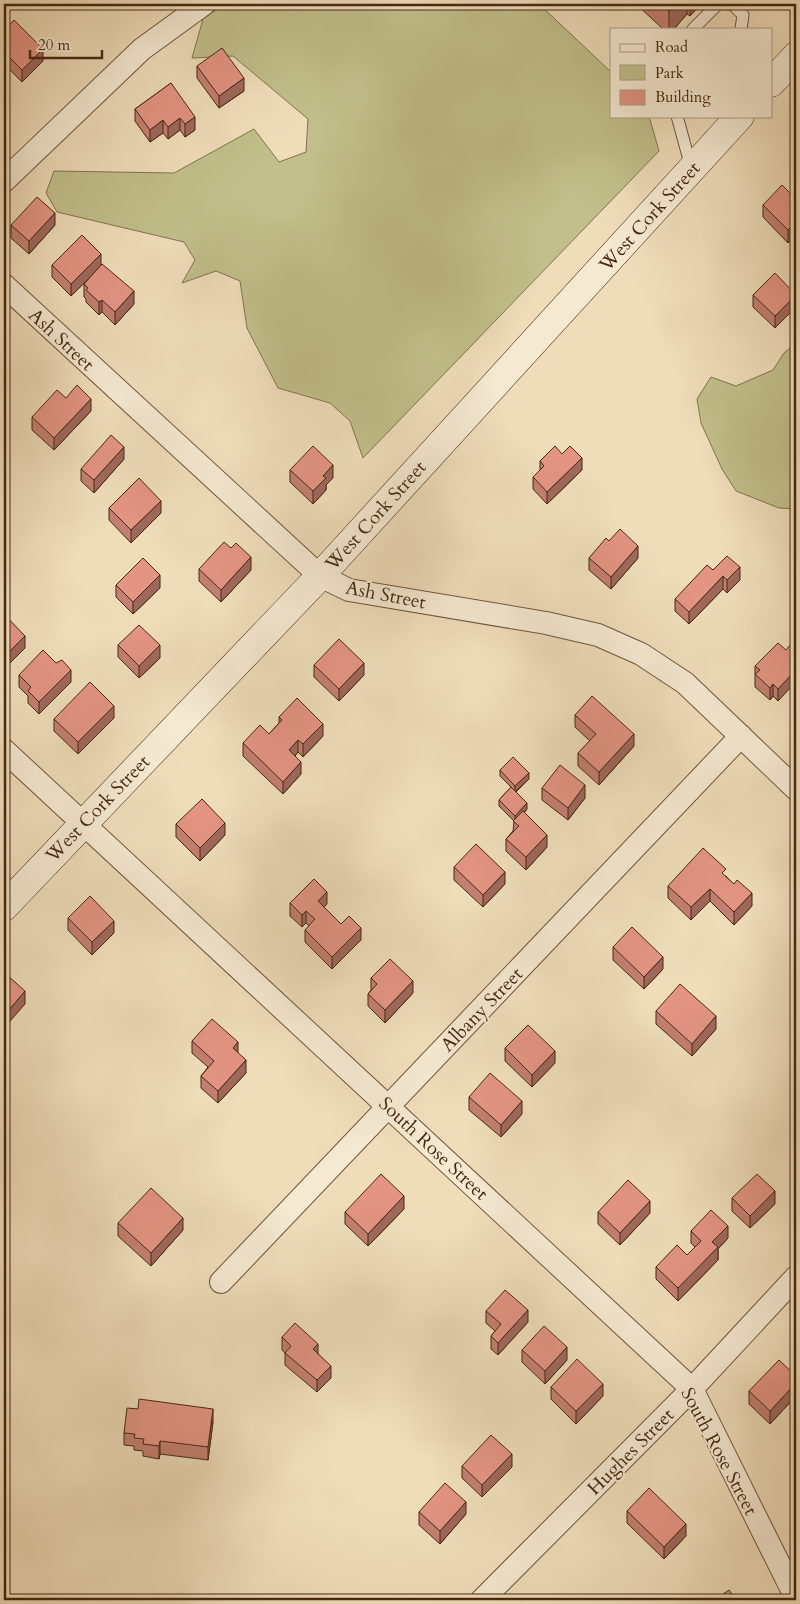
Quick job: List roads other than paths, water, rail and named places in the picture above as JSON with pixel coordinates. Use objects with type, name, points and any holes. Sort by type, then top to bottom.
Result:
[{"type":"street","points":[[4,181],[142,49],[204,4]]},
{"type":"street","points":[[772,82],[796,56]]},
{"type":"street","name":"West Cork Street","points":[[4,907],[83,822],[320,576],[738,118]]},
{"type":"street","name":"Ash Street","points":[[4,285],[320,576],[349,590],[546,623],[598,635],[641,654],[663,666],[685,683],[796,789]]},
{"type":"street","name":"Albany Street","points":[[221,1282],[741,736]]},
{"type":"street","name":"South Rose Street","points":[[4,750],[692,1389],[796,1598]]},
{"type":"street","name":"Hughes Street","points":[[482,1600],[692,1389],[796,1277]]},
{"type":"lane","points":[[694,28],[718,4]]},
{"type":"lane","points":[[726,4],[732,4],[743,15],[741,28]]},
{"type":"lane","points":[[678,118],[692,169]]}]
